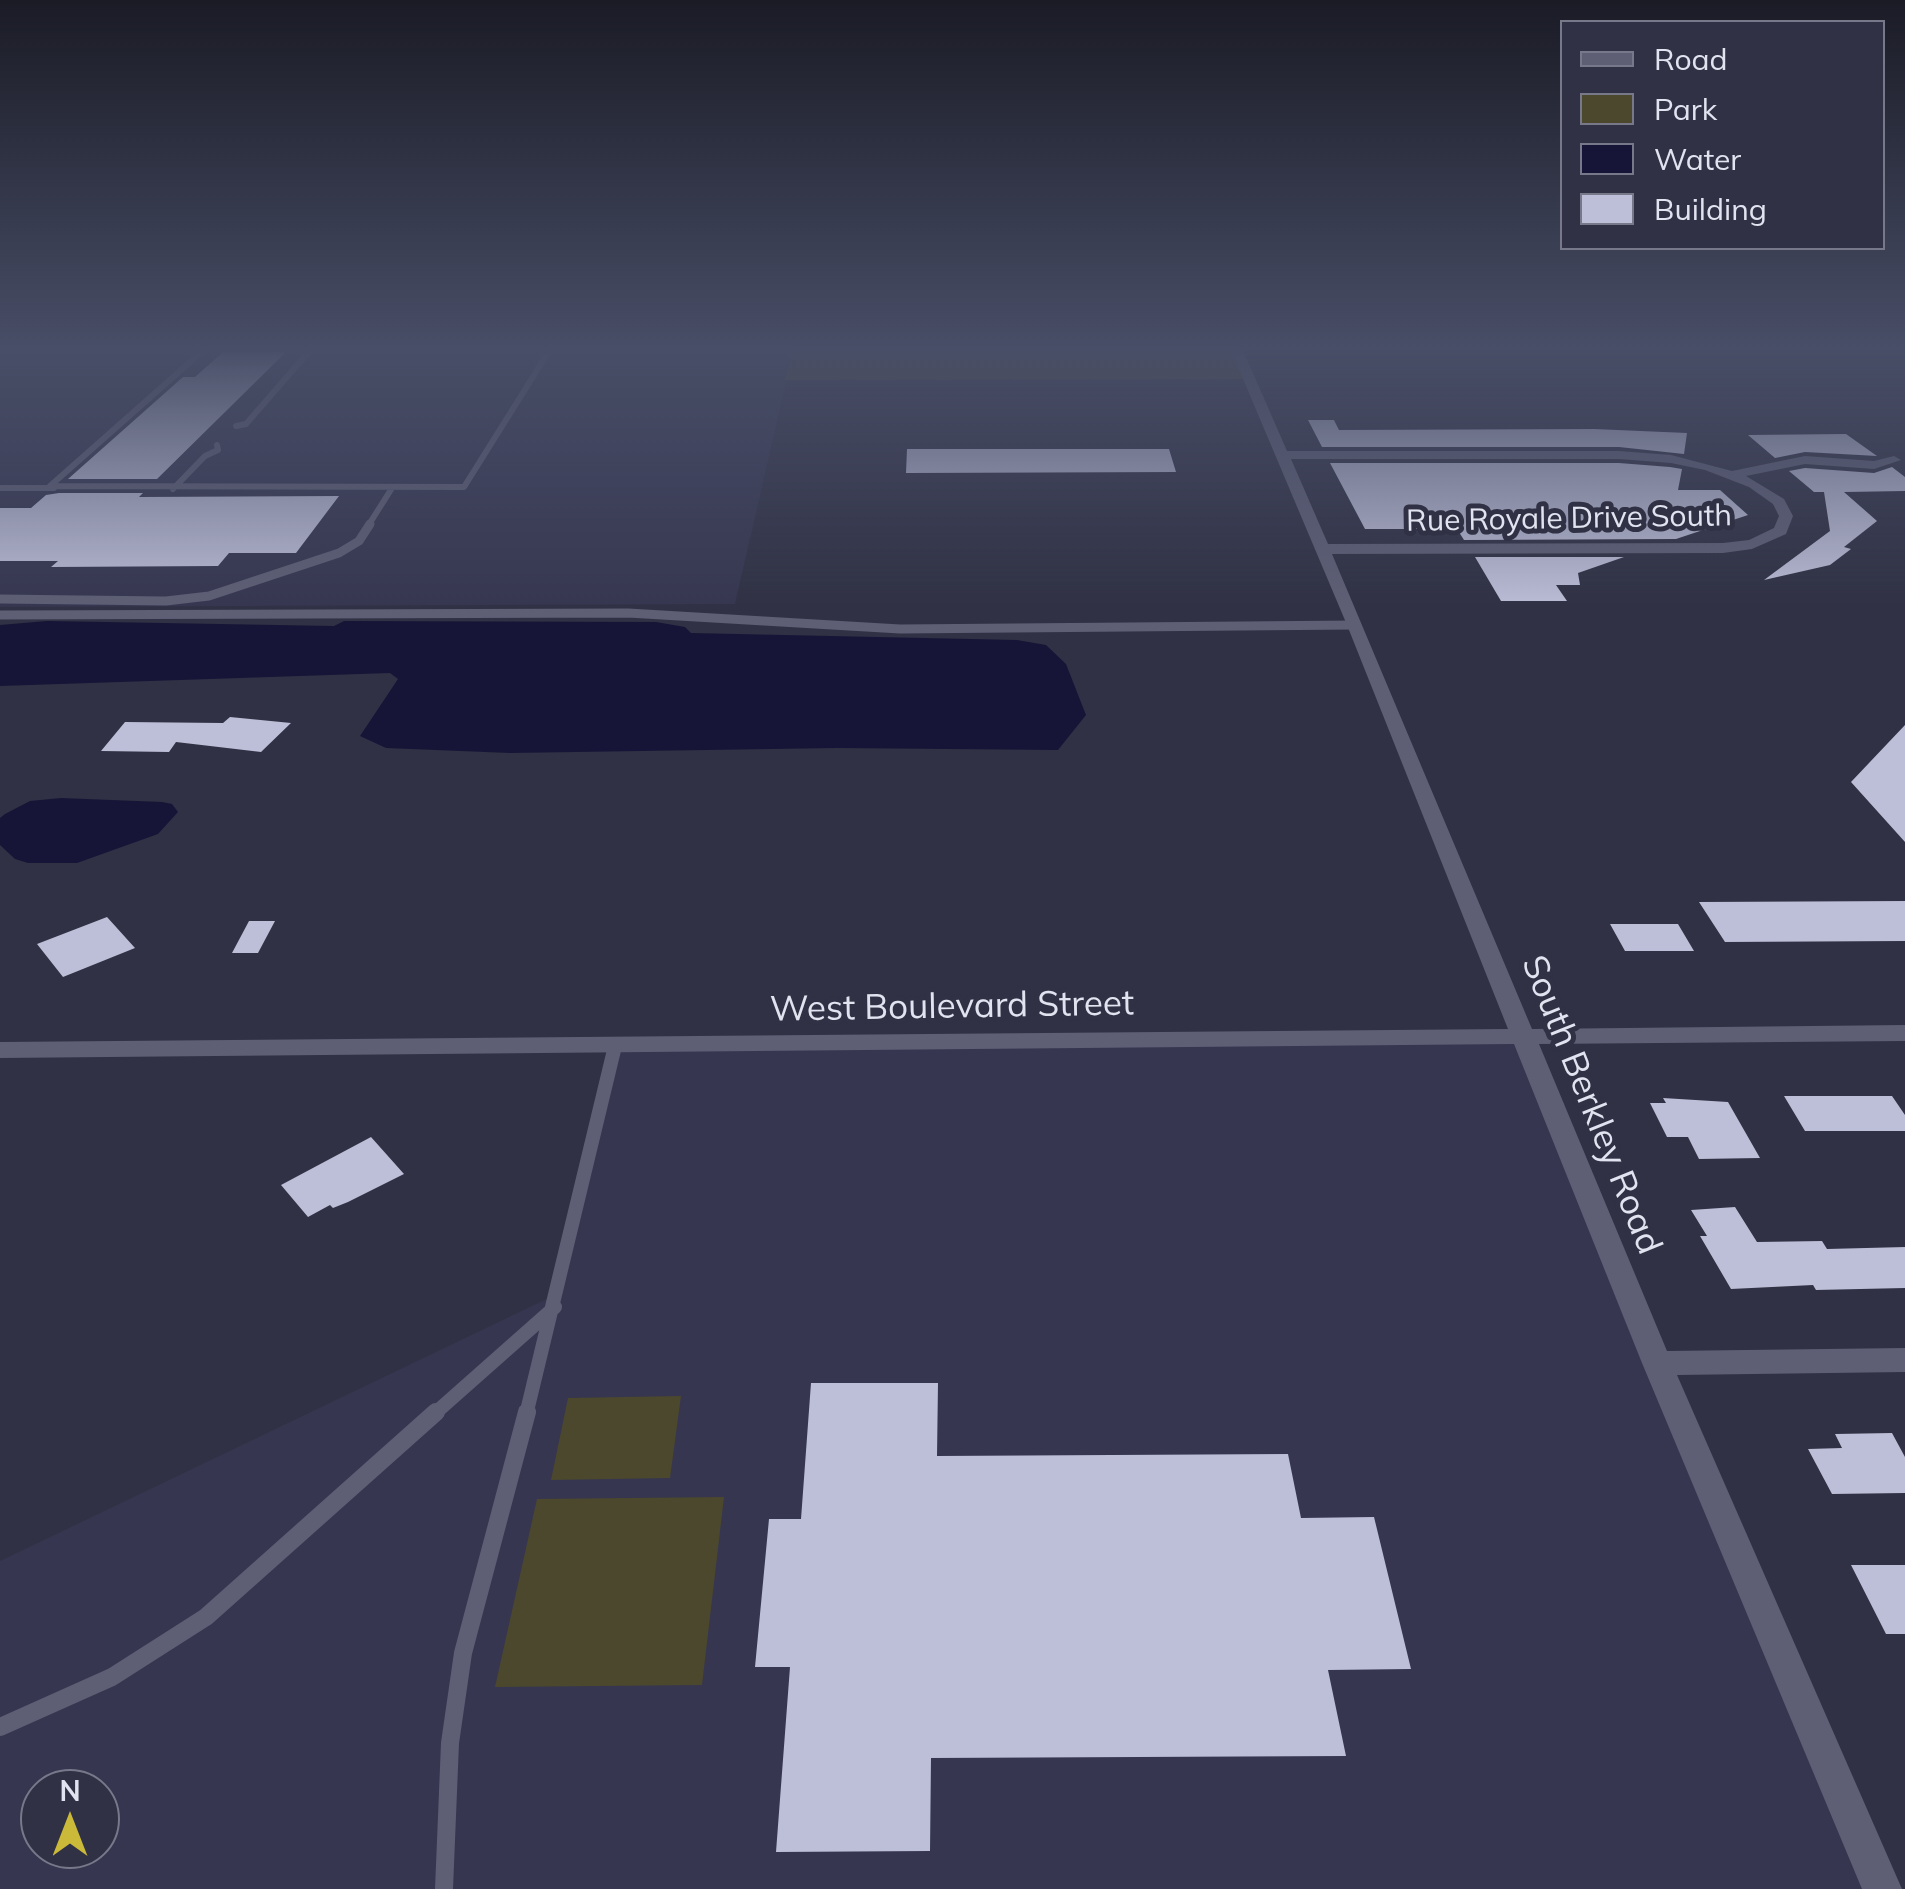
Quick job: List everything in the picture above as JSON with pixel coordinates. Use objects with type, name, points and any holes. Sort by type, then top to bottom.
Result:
[{"type":"street","name":"South Berkley Road","points":[[1274,436],[1658,1363],[1882,1889]]},
{"type":"street","points":[[1282,454],[1619,455],[1671,459],[1732,475],[1805,460],[1874,465],[1894,460]]},
{"type":"street","name":"Rue Royale Drive South","points":[[1322,549],[1723,548],[1752,544],[1781,531],[1786,516],[1779,502],[1732,475]]},
{"type":"street","name":"West Boulevard Street","points":[[0,1050],[1905,1033]]},
{"type":"street","points":[[1658,1363],[1905,1360]]},
{"type":"lane","points":[[54,488],[50,486],[52,481],[104,436]]},
{"type":"lane","points":[[0,488],[464,488],[496,436]]},
{"type":"lane","points":[[174,489],[205,456],[218,450],[217,444]]},
{"type":"lane","points":[[0,599],[166,601],[226,592],[339,553],[358,541],[392,488]]},
{"type":"lane","points":[[0,614],[628,613],[900,629],[1355,625]]},
{"type":"lane","points":[[444,1889],[450,1743],[463,1654],[555,1308],[615,1046]]},
{"type":"lane","points":[[0,1726],[112,1677],[158,1651],[206,1616],[555,1308]]},
{"type":"shaded area","points":[[0,436],[774,436],[735,604],[0,607]]},
{"type":"shaded area","points":[[1522,1036],[1882,1889],[0,1889],[0,1561],[559,1293],[615,1046]]},
{"type":"green space","points":[[681,1396],[670,1478],[551,1480],[568,1398]]},
{"type":"green space","points":[[724,1497],[702,1685],[495,1687],[537,1499]]},
{"type":"water","points":[[47,621],[334,626],[344,621],[656,622],[685,627],[691,633],[1017,640],[1046,645],[1066,664],[1086,715],[1058,750],[837,748],[510,753],[386,748],[360,736],[398,679],[390,673],[0,686],[0,625]]},
{"type":"water","points":[[61,798],[162,802],[172,804],[178,812],[158,834],[77,863],[28,863],[15,859],[0,845],[0,818],[5,814],[30,801]]},
{"type":"building","points":[[116,436],[201,436],[157,479],[68,479]]},
{"type":"building","points":[[1316,436],[1687,436],[1684,454],[1619,447],[1322,447]]},
{"type":"building","points":[[1749,436],[1849,436],[1877,456],[1805,452],[1775,458]]},
{"type":"building","points":[[907,449],[1169,449],[1176,472],[906,473]]},
{"type":"building","points":[[1330,463],[1619,463],[1670,467],[1682,469],[1678,490],[1720,490],[1748,515],[1676,539],[1464,540],[1457,529],[1365,529]]},
{"type":"building","points":[[1892,467],[1905,477],[1905,491],[1844,492],[1877,521],[1844,547],[1851,549],[1830,565],[1764,580],[1830,531],[1824,492],[1814,492],[1789,471],[1805,468],[1874,473]]},
{"type":"building","points":[[143,493],[139,497],[339,496],[296,553],[229,553],[218,566],[51,567],[58,561],[0,561],[0,508],[31,508],[46,495]]},
{"type":"building","points":[[1475,557],[1624,557],[1578,573],[1580,585],[1556,585],[1567,601],[1501,601]]},
{"type":"building","points":[[230,717],[291,723],[261,752],[176,742],[169,752],[101,751],[125,722],[223,723]]},
{"type":"building","points":[[1905,725],[1905,842],[1851,782]]},
{"type":"building","points":[[1905,901],[1905,941],[1725,942],[1699,902]]},
{"type":"building","points":[[107,917],[135,948],[63,977],[37,944]]},
{"type":"building","points":[[249,921],[275,921],[258,953],[232,953]]},
{"type":"building","points":[[1610,924],[1678,924],[1694,951],[1625,951]]},
{"type":"building","points":[[1784,1096],[1892,1096],[1905,1115],[1905,1131],[1805,1131]]},
{"type":"building","points":[[1663,1098],[1728,1102],[1760,1158],[1699,1159],[1688,1137],[1667,1137],[1650,1103],[1666,1103]]},
{"type":"building","points":[[371,1137],[404,1174],[308,1217],[281,1185]]},
{"type":"building","points":[[1735,1207],[1757,1242],[1822,1241],[1827,1249],[1905,1247],[1905,1288],[1816,1290],[1813,1285],[1731,1289],[1700,1236],[1707,1236],[1691,1210]]},
{"type":"building","points":[[811,1383],[938,1383],[937,1456],[1288,1454],[1301,1518],[1374,1517],[1411,1669],[1328,1670],[1346,1756],[931,1758],[930,1851],[776,1852],[790,1667],[755,1667],[769,1519],[801,1519]]},
{"type":"building","points":[[1892,1433],[1905,1457],[1905,1493],[1832,1494],[1808,1449],[1842,1448],[1835,1434]]},
{"type":"building","points":[[1851,1565],[1905,1565],[1905,1634],[1886,1634]]}]
